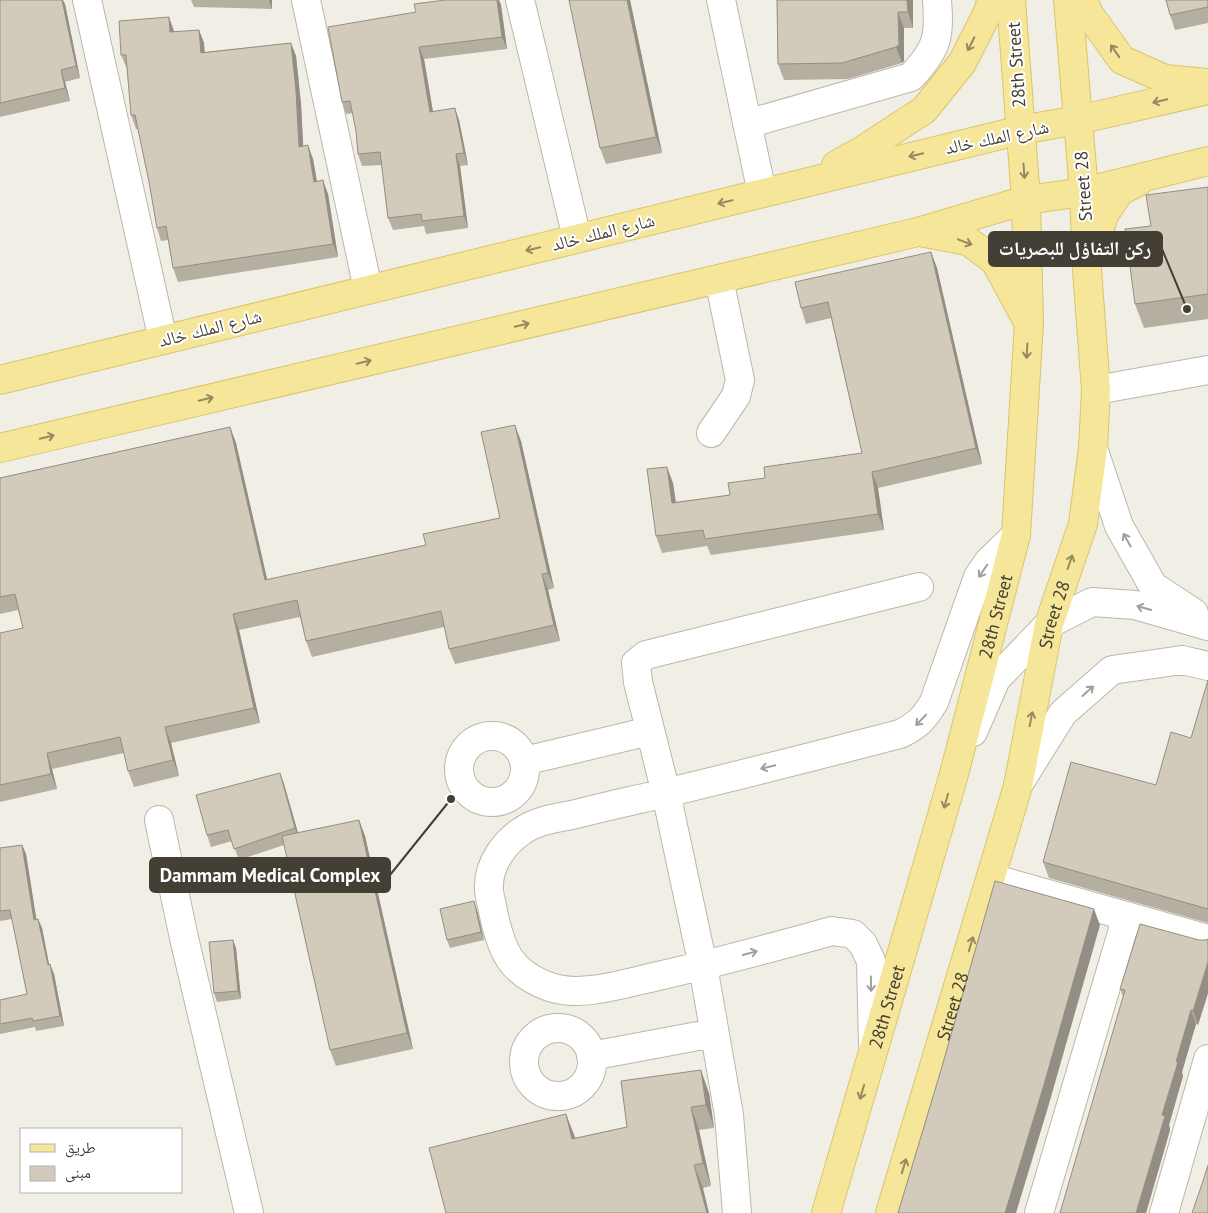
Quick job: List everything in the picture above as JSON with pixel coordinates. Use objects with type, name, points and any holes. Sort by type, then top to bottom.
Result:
[{"type":"main road","points":[[802,183],[863,150],[924,110],[962,63],[989,10],[991,0]]},
{"type":"main road","name":"28th Street","points":[[826,1213],[954,774],[1016,535],[1029,323],[1026,200],[1011,0]]},
{"type":"main road","name":"Street 28","points":[[890,1213],[1018,786],[1049,624],[1084,524],[1093,448],[1096,390],[1087,270],[1084,192],[1068,0]]},
{"type":"main road","points":[[1083,0],[1089,14],[1122,60],[1165,79],[1208,83]]},
{"type":"main road","name":"شارع الملك خالد","points":[[0,380],[1021,130],[1078,120],[1208,90]]},
{"type":"main road","points":[[0,448],[918,232],[1026,200],[1084,192],[1208,161]]},
{"type":"main road","points":[[1087,270],[1104,215],[1120,191],[1155,173]]},
{"type":"main road","points":[[918,232],[968,241],[995,261],[1029,323]]},
{"type":"street","points":[[87,0],[163,340]]},
{"type":"street","points":[[306,0],[368,289]]},
{"type":"street","points":[[520,0],[577,238]]},
{"type":"street","points":[[721,0],[762,193]]},
{"type":"street","points":[[747,124],[911,77],[926,61],[934,48],[939,24],[937,0]]},
{"type":"street","points":[[711,432],[736,396],[740,380],[719,279]]},
{"type":"street","points":[[1096,390],[1208,370]]},
{"type":"street","points":[[1093,448],[1119,526],[1153,586],[1208,622]]},
{"type":"street","points":[[873,1056],[871,961],[863,944],[854,934],[832,931],[703,966],[610,987],[578,991],[551,988],[529,978],[516,967],[506,954],[498,936],[488,886],[490,876],[496,858],[510,840],[524,829],[550,820],[900,734],[914,727],[926,716],[934,702],[978,577],[989,561],[1016,535]]},
{"type":"street","points":[[737,1213],[729,1115],[703,966],[666,793],[638,682],[636,663],[646,655],[919,587]]},
{"type":"street","points":[[954,774],[996,679],[1049,624],[1092,602],[1135,605],[1208,626]]},
{"type":"street","points":[[1018,786],[1063,713],[1112,670],[1182,660],[1208,666]]},
{"type":"street","points":[[524,761],[650,731]]},
{"type":"street","points":[[159,820],[184,938],[249,1213]]},
{"type":"street","points":[[991,878],[1208,939]]},
{"type":"street","points":[[1039,1213],[1127,916]]},
{"type":"street","points":[[591,1056],[714,1033]]},
{"type":"street","points":[[1164,1213],[1199,1126],[1208,1059]]},
{"type":"building","points":[[0,0],[62,0],[76,66],[61,70],[65,88],[0,103]]},
{"type":"building","points":[[445,0],[497,0],[502,37],[419,47],[430,112],[455,108],[464,153],[456,154],[464,216],[422,221],[421,214],[388,218],[380,152],[358,154],[350,101],[342,102],[328,27],[416,12],[414,4]]},
{"type":"building","points":[[569,0],[627,0],[656,137],[600,148]]},
{"type":"building","points":[[777,0],[907,0],[908,12],[898,12],[899,45],[896,47],[842,63],[778,64]]},
{"type":"building","points":[[1166,0],[1208,0],[1208,7],[1170,15]]},
{"type":"building","points":[[169,17],[170,32],[199,30],[201,53],[291,43],[299,147],[308,145],[314,182],[323,180],[333,244],[173,268],[166,226],[157,228],[135,115],[131,115],[126,55],[121,55],[119,21]]},
{"type":"building","points":[[1208,187],[1208,294],[1135,304],[1125,229],[1151,226],[1146,195]]},
{"type":"building","points":[[931,252],[976,448],[872,472],[878,514],[705,539],[703,530],[656,536],[647,469],[667,467],[672,503],[730,495],[728,483],[765,478],[764,467],[862,453],[828,302],[801,308],[795,282]]},
{"type":"building","points":[[515,425],[548,573],[542,574],[554,625],[449,649],[441,611],[306,641],[297,600],[233,614],[254,708],[165,727],[173,760],[128,771],[120,737],[47,753],[51,774],[0,785],[0,633],[23,628],[15,594],[0,597],[0,478],[230,427],[265,580],[426,545],[423,534],[500,518],[481,432]]},
{"type":"building","points":[[1208,680],[1208,909],[1043,862],[1071,762],[1156,785],[1171,732],[1191,738]]},
{"type":"building","points":[[280,773],[295,828],[234,849],[228,830],[207,835],[196,795]]},
{"type":"building","points":[[359,820],[407,1033],[330,1050],[282,836]]},
{"type":"building","points":[[22,845],[34,920],[38,919],[48,965],[50,964],[60,1016],[33,1021],[32,1018],[0,1024],[0,1000],[27,994],[10,910],[0,911],[0,848]]},
{"type":"building","points":[[995,881],[1094,909],[1043,1088],[1005,1213],[898,1213],[941,1070]]},
{"type":"building","points":[[474,901],[481,932],[447,940],[440,909]]},
{"type":"building","points":[[1140,924],[1199,940],[1208,939],[1208,962],[1193,1011],[1191,1010],[1176,1062],[1178,1062],[1162,1115],[1165,1116],[1136,1213],[1060,1213],[1125,990],[1120,989]]},
{"type":"building","points":[[233,940],[238,991],[214,993],[209,942]]},
{"type":"building","points":[[701,1070],[706,1105],[691,1107],[703,1163],[694,1165],[707,1213],[446,1213],[429,1148],[566,1114],[572,1139],[627,1127],[621,1081]]},
{"type":"building","points":[[1208,1165],[1208,1213],[1192,1213],[1203,1181]]},
{"type":"place","name":"ركن التفاؤل للبصريات","points":[[1187,309]]},
{"type":"place","name":"Dammam Medical Complex","points":[[451,799]]}]
